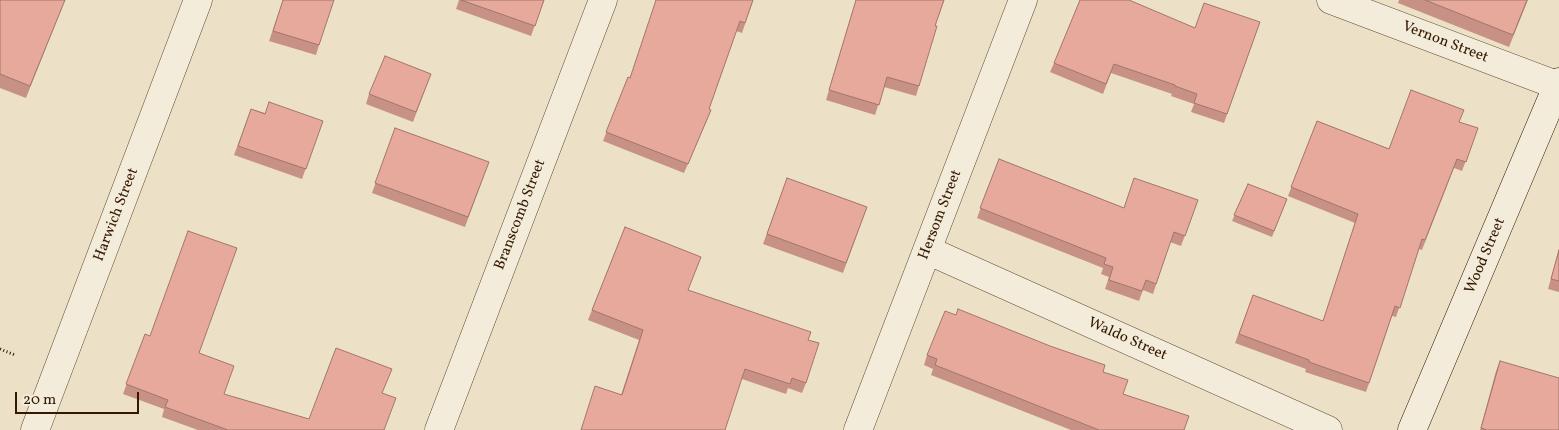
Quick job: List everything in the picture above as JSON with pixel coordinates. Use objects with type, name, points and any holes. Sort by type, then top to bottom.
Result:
[{"type":"street","name":"Harwich Street","points":[[35,430],[198,0]]},
{"type":"street","name":"Branscomb Street","points":[[439,430],[603,0]]},
{"type":"street","name":"Hersom Street","points":[[858,430],[1023,0]]},
{"type":"street","name":"Vernon Street","points":[[1331,0],[1558,85]]},
{"type":"street","name":"Wood Street","points":[[1412,430],[1558,85]]},
{"type":"street","name":"Waldo Street","points":[[927,250],[1328,430]]},
{"type":"path","points":[[0,349],[15,355]]},
{"type":"building","points":[[0,0],[65,0],[30,86],[0,74]]},
{"type":"building","points":[[283,0],[334,0],[319,45],[273,31]]},
{"type":"building","points":[[461,0],[544,0],[535,26]]},
{"type":"building","points":[[656,0],[753,0],[745,23],[740,21],[709,109],[711,110],[688,164],[606,132],[628,77],[630,78]]},
{"type":"building","points":[[856,0],[944,0],[919,86],[887,77],[879,105],[829,90]]},
{"type":"building","points":[[1080,0],[1129,0],[1195,28],[1204,3],[1260,22],[1227,114],[1194,103],[1197,94],[1114,64],[1106,84],[1054,63]]},
{"type":"building","points":[[1425,0],[1527,0],[1513,35]]},
{"type":"building","points":[[385,56],[431,74],[416,112],[369,94]]},
{"type":"building","points":[[1411,90],[1464,110],[1459,122],[1478,128],[1466,162],[1457,159],[1425,240],[1422,239],[1400,308],[1395,306],[1369,383],[1309,362],[1309,360],[1239,334],[1253,295],[1323,321],[1358,214],[1291,187],[1317,121],[1389,149]]},
{"type":"building","points":[[269,102],[323,121],[306,169],[238,146],[251,109],[265,114]]},
{"type":"building","points":[[395,128],[489,162],[468,217],[375,183]]},
{"type":"building","points":[[999,159],[1124,208],[1134,178],[1198,200],[1185,236],[1174,232],[1156,284],[1146,280],[1142,291],[1109,280],[1113,267],[1104,264],[1106,258],[980,208]]},
{"type":"building","points":[[787,178],[867,207],[846,263],[767,234]]},
{"type":"building","points":[[1248,184],[1287,199],[1274,231],[1234,215]]},
{"type":"building","points":[[625,227],[701,257],[688,290],[811,332],[808,340],[819,343],[806,383],[792,378],[790,384],[745,369],[725,430],[581,430],[595,386],[622,395],[643,330],[592,310]]},
{"type":"building","points":[[188,231],[237,248],[199,353],[234,366],[224,394],[309,419],[336,348],[392,369],[382,393],[396,398],[384,430],[228,430],[165,407],[168,400],[126,384],[145,334],[150,336]]},
{"type":"building","points":[[1559,250],[1559,281],[1551,279]]},
{"type":"building","points":[[958,309],[1050,346],[1105,365],[1103,372],[1128,380],[1123,394],[1189,416],[1184,430],[1099,430],[935,365],[937,359],[927,355],[945,311],[956,315]]},
{"type":"building","points":[[1500,361],[1559,378],[1559,430],[1487,430],[1481,428]]}]
